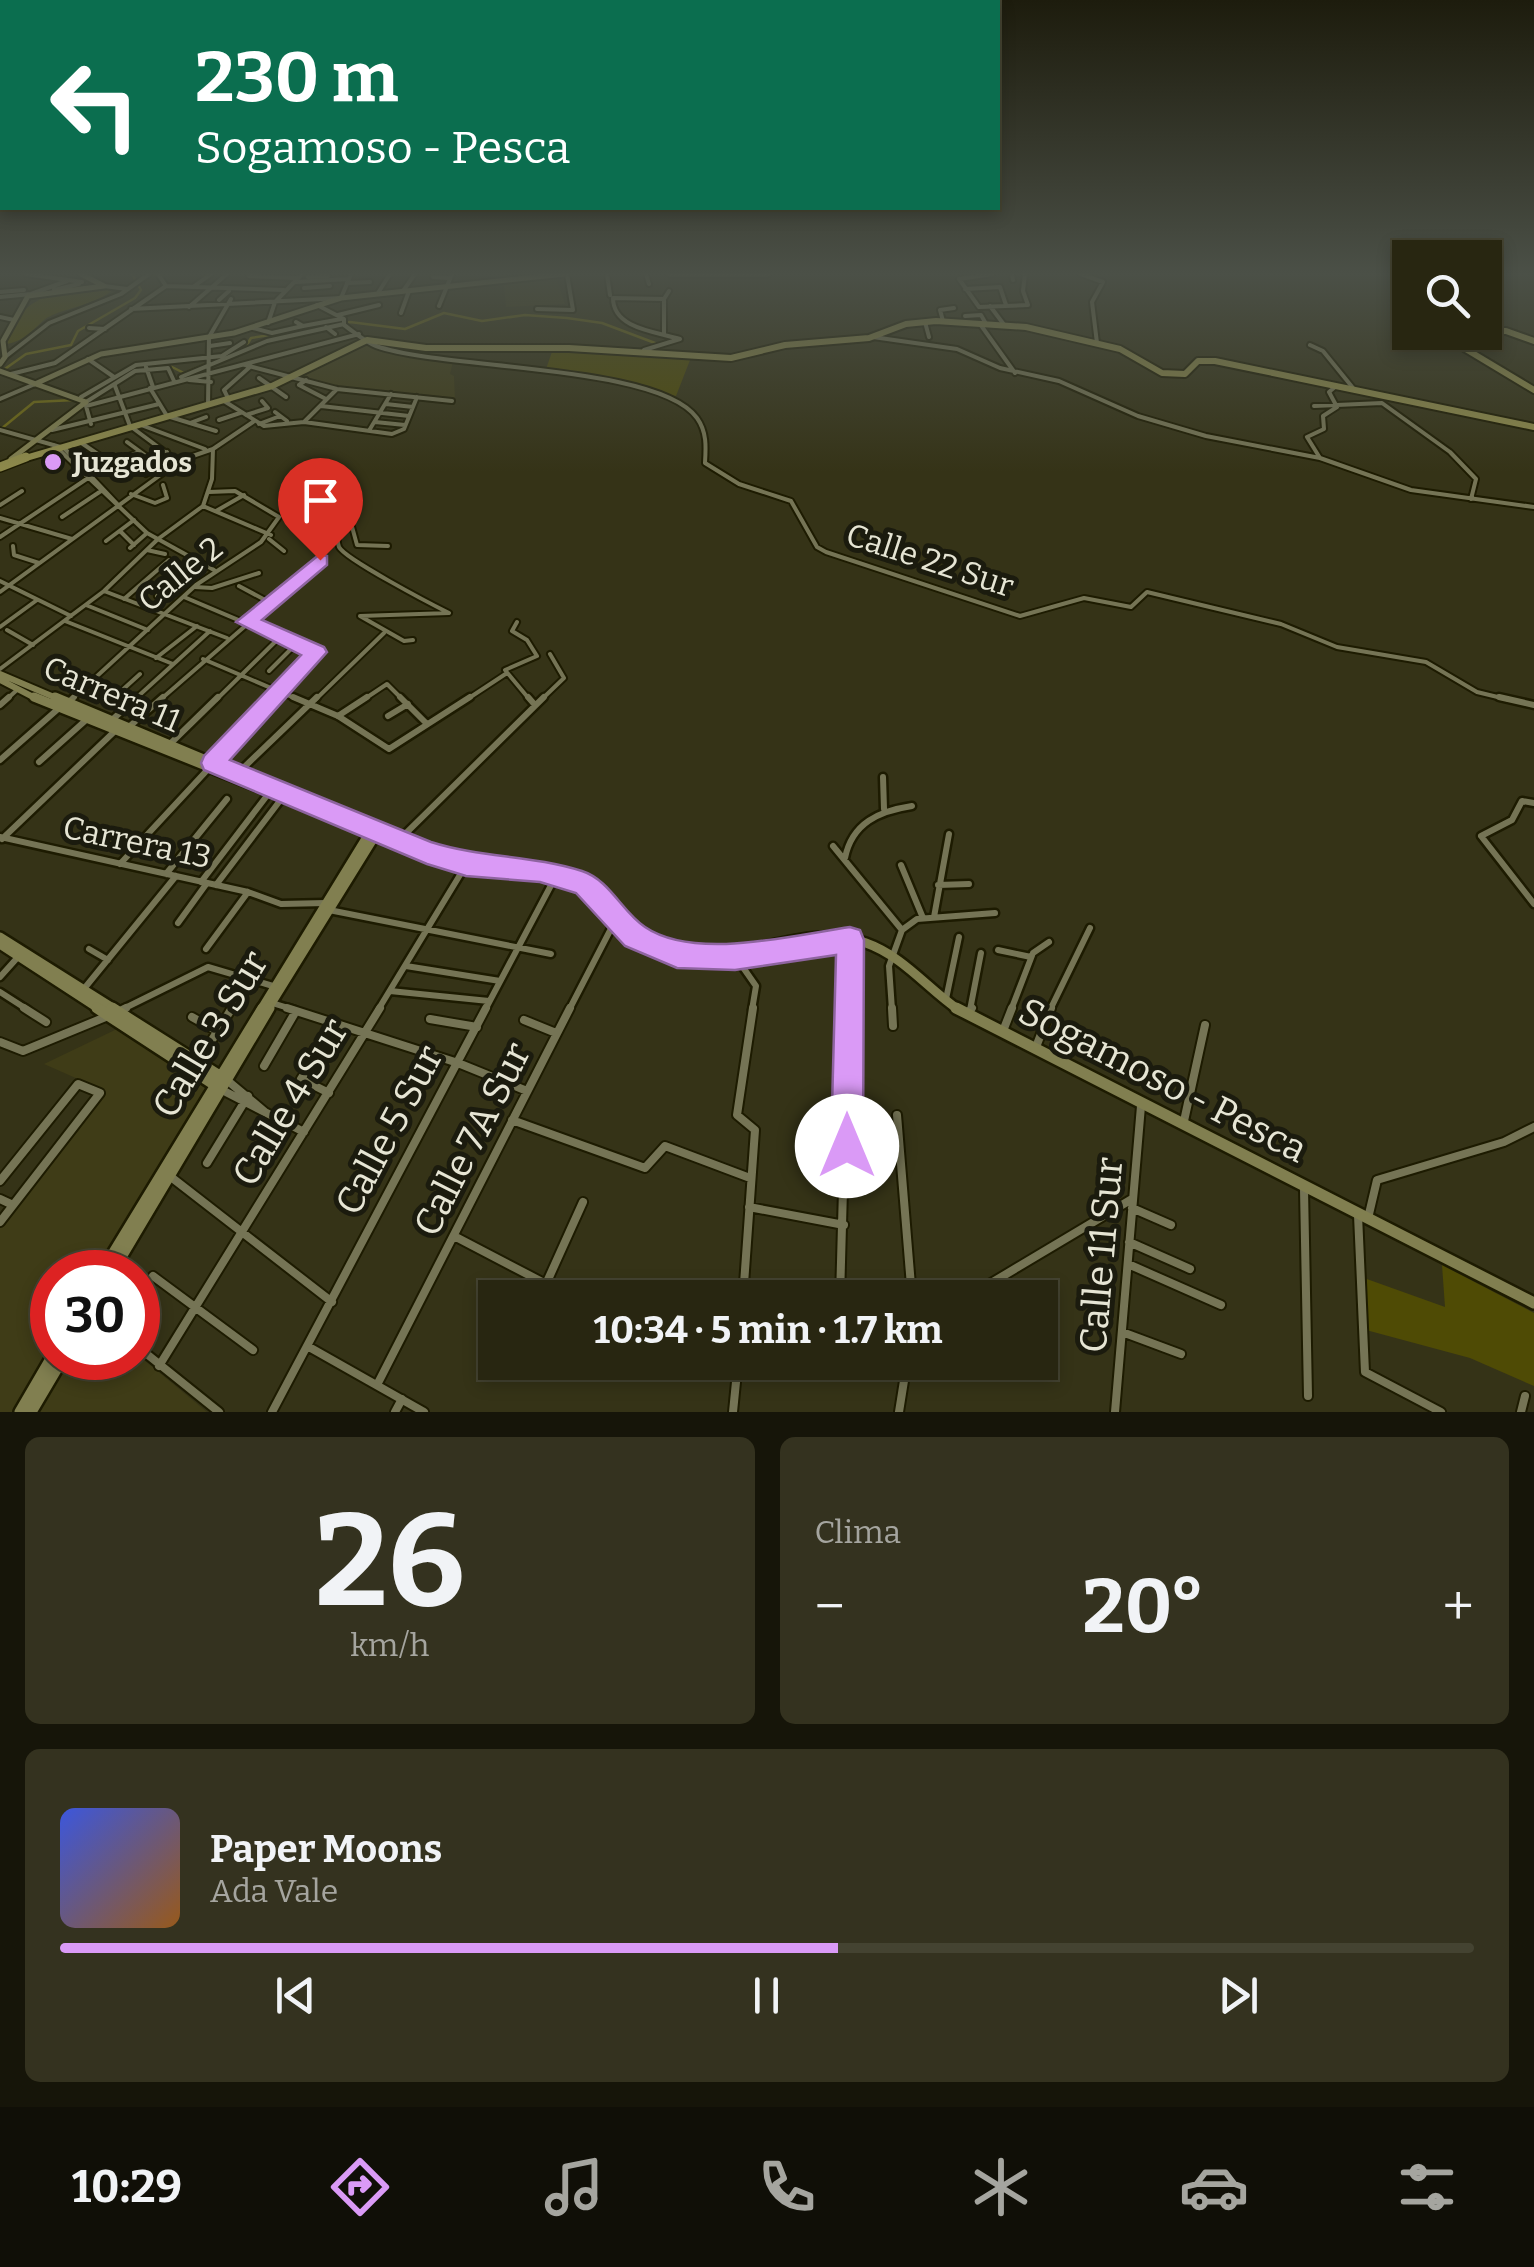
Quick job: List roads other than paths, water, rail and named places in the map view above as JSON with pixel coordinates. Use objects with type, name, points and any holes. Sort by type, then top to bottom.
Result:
[{"type":"main road","points":[[3,463],[272,386],[367,340],[426,348],[569,348],[732,358],[784,345],[840,340]]},
{"type":"main road","points":[[1080,340],[1120,349],[1169,375],[1185,374],[1195,363],[1208,360],[1534,427]]},
{"type":"main road","points":[[1467,350],[1534,390]]},
{"type":"street","points":[[3,370],[4,340]]},
{"type":"street","points":[[5,357],[28,340]]},
{"type":"street","points":[[3,370],[48,366],[90,340]]},
{"type":"street","points":[[0,399],[87,359],[184,340]]},
{"type":"street","points":[[208,406],[210,340]]},
{"type":"street","points":[[3,463],[52,430],[83,400],[146,361],[181,363],[211,359],[245,353],[270,340]]},
{"type":"street","points":[[334,340],[271,355],[249,366],[224,390],[226,400],[256,423],[304,422],[392,434],[406,425],[417,397]]},
{"type":"street","name":"Calle 22 Sur","points":[[367,340],[375,346],[616,381],[686,407],[698,419],[706,438],[705,463],[739,484],[791,501],[818,548],[906,582],[1020,616],[1079,596],[1112,598],[1131,607],[1147,592],[1166,594],[1281,624],[1337,647],[1426,662],[1477,692],[1534,704]]},
{"type":"street","points":[[632,354],[677,340]]},
{"type":"street","points":[[891,340],[956,350],[1015,373],[1060,381],[1114,407],[1206,436],[1320,458],[1410,490],[1534,508]]},
{"type":"street","points":[[991,340],[1015,373]]},
{"type":"street","points":[[210,346],[230,341],[230,353]]},
{"type":"street","points":[[183,378],[244,342]]},
{"type":"street","points":[[261,343],[271,355]]},
{"type":"street","points":[[1310,344],[1323,351],[1354,390]]},
{"type":"street","points":[[245,353],[249,366]]},
{"type":"street","points":[[87,359],[114,378]]},
{"type":"street","points":[[3,370],[83,400],[119,396],[242,364],[337,389],[452,400]]},
{"type":"street","points":[[226,368],[249,366]]},
{"type":"street","points":[[83,400],[146,367],[168,368],[174,379]]},
{"type":"street","points":[[146,367],[151,388],[168,416],[216,431]]},
{"type":"street","points":[[183,378],[211,382]]},
{"type":"street","points":[[260,378],[286,397]]},
{"type":"street","points":[[306,380],[299,385],[326,399]]},
{"type":"street","points":[[115,386],[126,414],[168,454],[154,461],[127,442]]},
{"type":"street","points":[[82,387],[91,424]]},
{"type":"street","points":[[1335,388],[1329,392],[1338,404]]},
{"type":"street","points":[[304,422],[337,389]]},
{"type":"street","points":[[370,430],[391,394]]},
{"type":"street","points":[[220,420],[268,408],[262,400]]},
{"type":"street","points":[[1314,406],[1382,403],[1456,458],[1476,479],[1472,499]]},
{"type":"street","points":[[52,430],[91,424],[159,404]]},
{"type":"street","points":[[386,404],[413,407]]},
{"type":"street","points":[[1320,458],[1306,437],[1324,429],[1323,416],[1338,404]]},
{"type":"street","points":[[320,406],[409,416]]},
{"type":"street","points":[[0,592],[181,460],[214,449],[278,414],[287,421]]},
{"type":"street","points":[[190,424],[206,417]]},
{"type":"street","points":[[375,422],[406,425]]},
{"type":"street","points":[[203,428],[210,423]]},
{"type":"street","points":[[134,424],[191,447],[214,449]]},
{"type":"street","points":[[2,431],[55,446],[118,506]]},
{"type":"street","points":[[214,440],[222,443]]},
{"type":"street","points":[[78,441],[112,462],[144,470]]},
{"type":"street","points":[[0,674],[203,506],[209,492],[214,449]]},
{"type":"street","points":[[0,536],[112,462],[140,452]]},
{"type":"street","points":[[156,477],[146,474],[160,465]]},
{"type":"street","points":[[90,477],[148,534],[214,570]]},
{"type":"street","points":[[131,494],[155,504],[167,498],[163,485]]},
{"type":"street","name":"Calle 2","points":[[0,760],[214,570],[270,537],[279,517],[224,486],[209,492]]},
{"type":"street","points":[[62,517],[102,491]]},
{"type":"street","points":[[0,505],[22,492]]},
{"type":"street","points":[[216,511],[244,495]]},
{"type":"street","name":"Calle 2","points":[[203,506],[270,537]]},
{"type":"street","points":[[0,518],[72,539]]},
{"type":"street","points":[[106,542],[134,520]]},
{"type":"street","points":[[388,546],[357,545],[351,523],[337,532],[336,540],[352,562],[397,582],[449,615],[360,616],[385,632],[414,640]]},
{"type":"street","points":[[120,531],[132,546],[148,534]]},
{"type":"street","points":[[270,537],[284,551]]},
{"type":"street","points":[[12,546],[14,555],[38,564]]},
{"type":"street","points":[[124,598],[167,558],[147,550]]},
{"type":"street","points":[[158,596],[198,560]]},
{"type":"street","points":[[1,839],[115,727],[320,560]]},
{"type":"street","points":[[196,587],[212,588],[260,573]]},
{"type":"street","points":[[0,582],[72,616]]},
{"type":"street","points":[[239,586],[268,602]]},
{"type":"street","points":[[104,590],[227,638]]},
{"type":"street","points":[[120,864],[316,652],[184,597]]},
{"type":"street","points":[[33,645],[4,628],[37,600]]},
{"type":"street","points":[[86,604],[148,630]]},
{"type":"street","points":[[65,622],[173,664]]},
{"type":"street","points":[[203,659],[338,716],[389,750],[504,675],[509,666],[537,656],[527,640],[512,631],[518,622]]},
{"type":"street","points":[[156,658],[197,626]]},
{"type":"street","points":[[115,727],[136,698],[210,631]]},
{"type":"street","points":[[238,773],[385,632]]},
{"type":"street","points":[[169,746],[278,638]]},
{"type":"street","points":[[269,671],[296,644]]},
{"type":"street","points":[[398,841],[564,678],[550,654]]},
{"type":"street","points":[[136,698],[120,693],[137,673],[156,679]]},
{"type":"street","name":"Carrera 11","points":[[0,674],[18,689],[374,832]]},
{"type":"street","name":"Carrera 11","points":[[0,674],[86,720],[169,746],[210,766],[238,773],[282,798],[427,852],[466,865],[556,874],[584,884],[635,936],[662,950],[694,958],[765,951]]},
{"type":"street","points":[[504,675],[534,705]]},
{"type":"street","points":[[338,716],[385,684],[426,724]]},
{"type":"street","points":[[0,704],[18,689]]},
{"type":"street","points":[[388,716],[408,704]]},
{"type":"street","points":[[38,762],[86,720]]},
{"type":"street","points":[[0,744],[11,750]]},
{"type":"street","points":[[883,777],[884,808]]},
{"type":"street","points":[[178,923],[272,791]]},
{"type":"street","points":[[216,885],[282,798]]},
{"type":"street","points":[[166,874],[228,799]]},
{"type":"street","points":[[1534,803],[1518,803],[1512,820],[1482,836],[1534,904]]},
{"type":"street","points":[[845,858],[846,841],[884,808],[912,806]]},
{"type":"street","name":"Calle 3 Sur","points":[[125,1250],[219,1082],[374,832]]},
{"type":"street","points":[[934,917],[949,834]]},
{"type":"street","name":"Carrera 13","points":[[1,839],[248,892],[280,904],[328,907]]},
{"type":"street","points":[[833,846],[902,930]]},
{"type":"street","name":"Calle 4 Sur","points":[[160,1365],[198,1310],[466,865]]},
{"type":"street","points":[[901,865],[924,918]]},
{"type":"street","name":"Calle 5 Sur","points":[[272,1412],[310,1347],[556,874]]},
{"type":"street","points":[[82,992],[176,876]]},
{"type":"street","points":[[938,884],[969,884]]},
{"type":"street","points":[[206,949],[248,892]]},
{"type":"street","points":[[328,907],[427,932],[551,954]]},
{"type":"street","name":"Calle 3 Sur","points":[[116,1250],[274,987],[328,907]]},
{"type":"street","points":[[893,1026],[891,957],[902,930],[924,918],[995,913]]},
{"type":"street","name":"Calle 7A Sur","points":[[378,1385],[616,919]]},
{"type":"street","points":[[1035,1050],[1063,977],[1090,928]]},
{"type":"street","points":[[945,1002],[959,937]]},
{"type":"street","points":[[0,940],[268,1114],[304,1132]]},
{"type":"street","points":[[841,1280],[850,940]]},
{"type":"street","name":"Sogamoso - Pesca","points":[[765,951],[850,940],[891,957],[966,1015],[1534,1303]]},
{"type":"street","points":[[1002,1034],[1031,958],[1048,942]]},
{"type":"street","points":[[89,949],[108,960]]},
{"type":"street","points":[[998,950],[1031,958]]},
{"type":"street","points":[[966,1015],[974,1006],[981,953]]},
{"type":"street","points":[[0,977],[21,954]]},
{"type":"street","points":[[735,956],[756,986],[737,1115],[756,1130],[744,1280]]},
{"type":"street","points":[[406,966],[500,981]]},
{"type":"street","points":[[0,1042],[24,1051],[114,1014],[208,967],[274,987]]},
{"type":"street","points":[[197,1064],[251,977]]},
{"type":"street","points":[[390,991],[489,1001]]},
{"type":"street","points":[[0,992],[46,1022]]},
{"type":"street","points":[[272,1002],[458,1063],[527,1091]]},
{"type":"street","points":[[264,1066],[296,1010]]},
{"type":"street","points":[[114,1014],[197,1064],[219,1082]]},
{"type":"street","points":[[192,1016],[218,1031]]},
{"type":"street","points":[[430,1019],[477,1027]]},
{"type":"street","points":[[524,1020],[556,1033]]},
{"type":"street","points":[[1183,1124],[1205,1024]]},
{"type":"street","points":[[322,1047],[301,1078],[329,1093]]},
{"type":"street","points":[[0,1180],[78,1084],[100,1093],[0,1222]]},
{"type":"street","points":[[207,1163],[246,1099]]},
{"type":"street","name":"Calle 11 Sur","points":[[1115,1412],[1141,1103]]},
{"type":"street","points":[[897,1115],[911,1280]]},
{"type":"street","points":[[512,1120],[645,1168],[665,1146],[751,1178]]},
{"type":"street","points":[[1441,1412],[1365,1372],[1363,1214],[1377,1180],[1504,1142],[1534,1126]]},
{"type":"street","points":[[168,1176],[332,1302]]},
{"type":"street","points":[[1304,1185],[1308,1396]]},
{"type":"street","points":[[0,1199],[13,1205]]},
{"type":"street","points":[[454,1236],[546,1284],[583,1202]]},
{"type":"street","points":[[998,1280],[1132,1204],[1172,1225]]},
{"type":"street","points":[[749,1207],[844,1226]]},
{"type":"street","points":[[1129,1242],[1190,1269]]},
{"type":"street","points":[[1128,1264],[1221,1305]]},
{"type":"street","points":[[160,1281],[253,1350]]},
{"type":"street","points":[[1122,1332],[1181,1354]]},
{"type":"street","points":[[310,1347],[424,1412]]},
{"type":"street","points":[[160,1367],[219,1412]]},
{"type":"street","points":[[20,1412],[39,1380]]},
{"type":"street","points":[[31,1412],[49,1380]]},
{"type":"street","points":[[734,1412],[737,1380]]},
{"type":"street","points":[[899,1412],[903,1380]]},
{"type":"street","points":[[1521,1412],[1525,1396]]},
{"type":"street","points":[[395,1412],[402,1399]]},
{"type":"waterway","points":[[2,371],[26,354],[71,345],[74,340]]},
{"type":"waterway","points":[[245,348],[250,340]]},
{"type":"waterway","points":[[647,340],[655,343]]},
{"type":"waterway","points":[[166,364],[184,373],[220,358]]},
{"type":"waterway","points":[[120,378],[139,367]]},
{"type":"waterway","points":[[82,400],[106,388]]},
{"type":"waterway","points":[[1,429],[34,402],[74,400]]},
{"type":"place","name":"Juzgados","points":[[53,462]]}]
